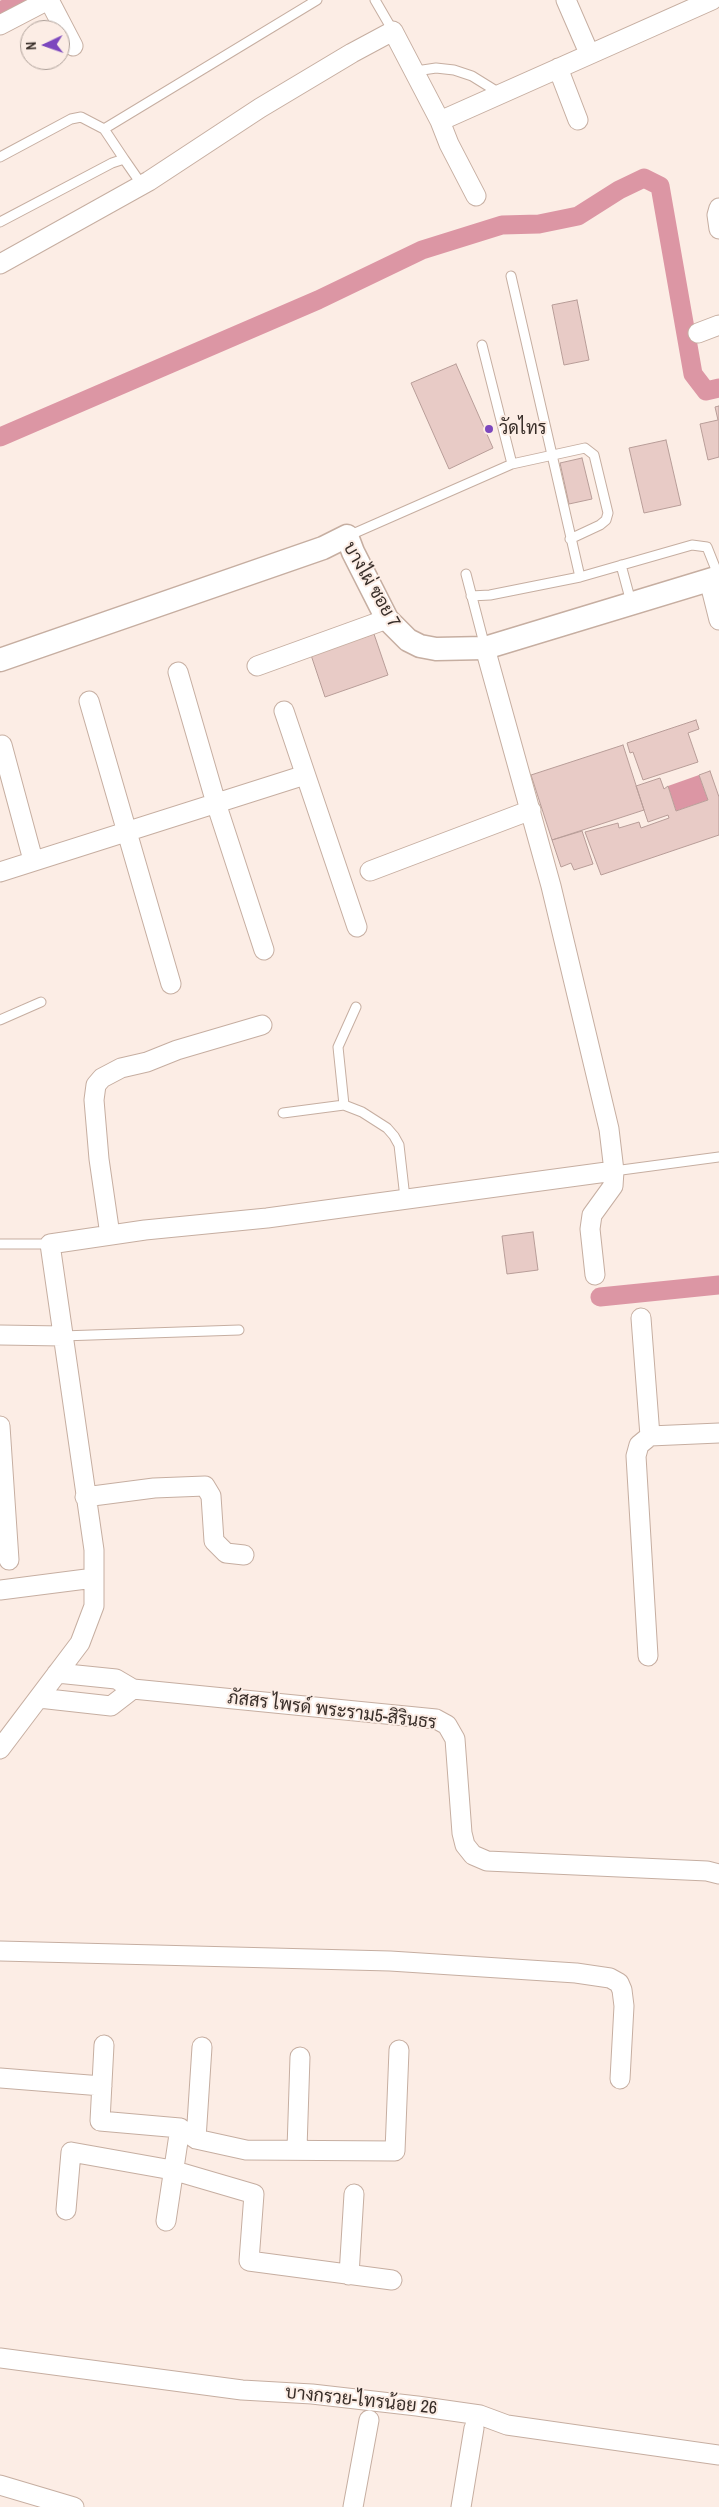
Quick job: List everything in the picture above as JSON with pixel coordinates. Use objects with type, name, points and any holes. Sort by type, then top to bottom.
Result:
[{"type":"street","points":[[0,25],[48,0],[73,46]]},
{"type":"street","points":[[566,0],[589,53]]},
{"type":"street","points":[[440,121],[589,53],[712,0]]},
{"type":"street","points":[[0,264],[142,185],[260,108],[392,31],[416,72],[449,144],[476,196]]},
{"type":"street","points":[[558,68],[578,120]]},
{"type":"street","points":[[719,208],[717,215],[719,229]]},
{"type":"street","points":[[698,333],[719,325]]},
{"type":"street","name":"บางไผ่ ซอย 7","points":[[0,660],[323,548],[347,536],[353,552],[387,619],[398,632],[420,646],[436,649],[485,648],[714,578]]},
{"type":"street","points":[[714,578],[719,620]]},
{"type":"street","points":[[257,666],[387,619]]},
{"type":"street","points":[[485,648],[531,810],[602,1092],[614,1171],[613,1186],[592,1215],[590,1229],[595,1274]]},
{"type":"street","points":[[178,672],[216,802],[264,950]]},
{"type":"street","points":[[89,701],[125,832],[171,984]]},
{"type":"street","points":[[284,711],[357,927]]},
{"type":"street","points":[[2,745],[33,860]]},
{"type":"street","points":[[0,872],[305,774]]},
{"type":"street","points":[[370,871],[531,810]]},
{"type":"street","points":[[110,1235],[99,1159],[94,1100],[96,1085],[102,1078],[121,1068],[147,1062],[177,1050],[262,1025]]},
{"type":"street","points":[[0,1749],[80,1643],[94,1606],[94,1550],[50,1244],[110,1235],[267,1218],[614,1171]]},
{"type":"street","points":[[641,1318],[650,1436]]},
{"type":"street","points":[[0,1335],[62,1336]]},
{"type":"street","points":[[0,1426],[10,1560]]},
{"type":"street","points":[[648,1656],[636,1456],[639,1445],[650,1436],[719,1433]]},
{"type":"street","points":[[85,1497],[154,1488],[205,1486],[211,1496],[214,1541],[226,1553],[244,1554]]},
{"type":"street","points":[[0,1590],[94,1578]]},
{"type":"street","points":[[39,1698],[112,1706],[133,1690],[116,1679],[57,1673]]},
{"type":"street","name":"ภัสสร ไพรด์ พระราม5-สิรินธร","points":[[133,1690],[436,1719],[447,1725],[455,1740],[462,1833],[465,1845],[472,1855],[487,1861],[707,1871],[719,1874]]},
{"type":"street","points":[[0,1951],[390,1961],[576,1973],[610,1978],[619,1983],[624,2006],[620,2079]]},
{"type":"street","points":[[104,2045],[100,2120],[180,2128],[196,2139],[246,2150],[296,2149],[395,2152],[399,2050]]},
{"type":"street","points":[[196,2139],[202,2047]]},
{"type":"street","points":[[296,2149],[300,2057]]},
{"type":"street","points":[[0,2078],[102,2086]]},
{"type":"street","points":[[166,2221],[172,2170],[180,2128]]},
{"type":"street","points":[[66,2210],[71,2152],[172,2170],[254,2194],[249,2261],[392,2280]]},
{"type":"street","points":[[349,2275],[354,2194]]},
{"type":"street","name":"บางกรวย-ไทรน้อย 26","points":[[0,2358],[242,2390],[312,2394],[417,2406],[480,2415],[507,2425],[719,2455]]},
{"type":"street","points":[[353,2507],[369,2420]]},
{"type":"street","points":[[461,2507],[474,2428]]},
{"type":"street","points":[[0,2485],[74,2507]]},
{"type":"lane","points":[[104,129],[317,0]]},
{"type":"lane","points":[[375,0],[392,31]]},
{"type":"lane","points":[[416,72],[436,68],[454,70],[472,76],[501,94]]},
{"type":"lane","points":[[0,157],[71,119],[81,117],[104,129],[142,185]]},
{"type":"lane","points":[[0,222],[112,163],[124,159]]},
{"type":"lane","points":[[511,276],[580,577]]},
{"type":"lane","points":[[482,346],[512,464]]},
{"type":"lane","points":[[347,536],[512,464],[585,448],[594,455],[608,513],[606,520],[570,539]]},
{"type":"lane","points":[[471,596],[490,595],[580,577],[700,545],[707,547],[711,553],[714,578]]},
{"type":"lane","points":[[621,565],[631,602]]},
{"type":"lane","points":[[466,574],[485,648]]},
{"type":"lane","points":[[0,1020],[41,1002]]},
{"type":"lane","points":[[344,1105],[338,1046],[356,1007]]},
{"type":"lane","points":[[283,1113],[344,1105],[362,1112],[387,1128],[399,1145],[405,1198]]},
{"type":"lane","points":[[614,1171],[719,1157]]},
{"type":"lane","points":[[0,1244],[50,1244]]},
{"type":"lane","points":[[62,1336],[239,1330]]},
{"type":"shaded area","points":[[699,775],[708,800],[676,811],[668,786]]},
{"type":"building","points":[[577,300],[589,360],[564,365],[552,305]]},
{"type":"building","points":[[456,364],[493,448],[449,469],[411,383]]},
{"type":"building","points":[[719,406],[719,457],[708,460],[700,424],[718,420],[715,407]]},
{"type":"building","points":[[666,440],[681,505],[644,513],[629,448]]},
{"type":"building","points":[[582,458],[592,499],[569,504],[560,463]]},
{"type":"building","points":[[374,634],[388,675],[325,697],[311,655]]},
{"type":"building","points":[[696,720],[699,729],[688,733],[698,762],[643,780],[633,752],[630,753],[627,743]]},
{"type":"building","points":[[623,745],[644,810],[552,840],[531,775]]},
{"type":"building","points":[[710,771],[719,797],[719,835],[601,875],[585,832],[618,823],[619,828],[639,822],[641,828],[669,818],[668,815],[648,822],[636,786],[660,778],[664,789],[668,786],[676,811],[708,800],[699,775]]},
{"type":"building","points":[[582,831],[593,864],[574,870],[571,863],[561,867],[552,840]]},
{"type":"building","points":[[533,1232],[538,1270],[507,1274],[502,1236]]},
{"type":"waterway","points":[[0,11],[26,0]]},
{"type":"waterway","points":[[0,437],[318,300],[422,250],[502,225],[539,224],[578,216],[619,190],[644,178],[660,186],[693,374],[706,391],[719,388]]},
{"type":"waterway","points":[[600,1297],[719,1285]]},
{"type":"place","name":"วัดไทร","points":[[489,429]]}]
